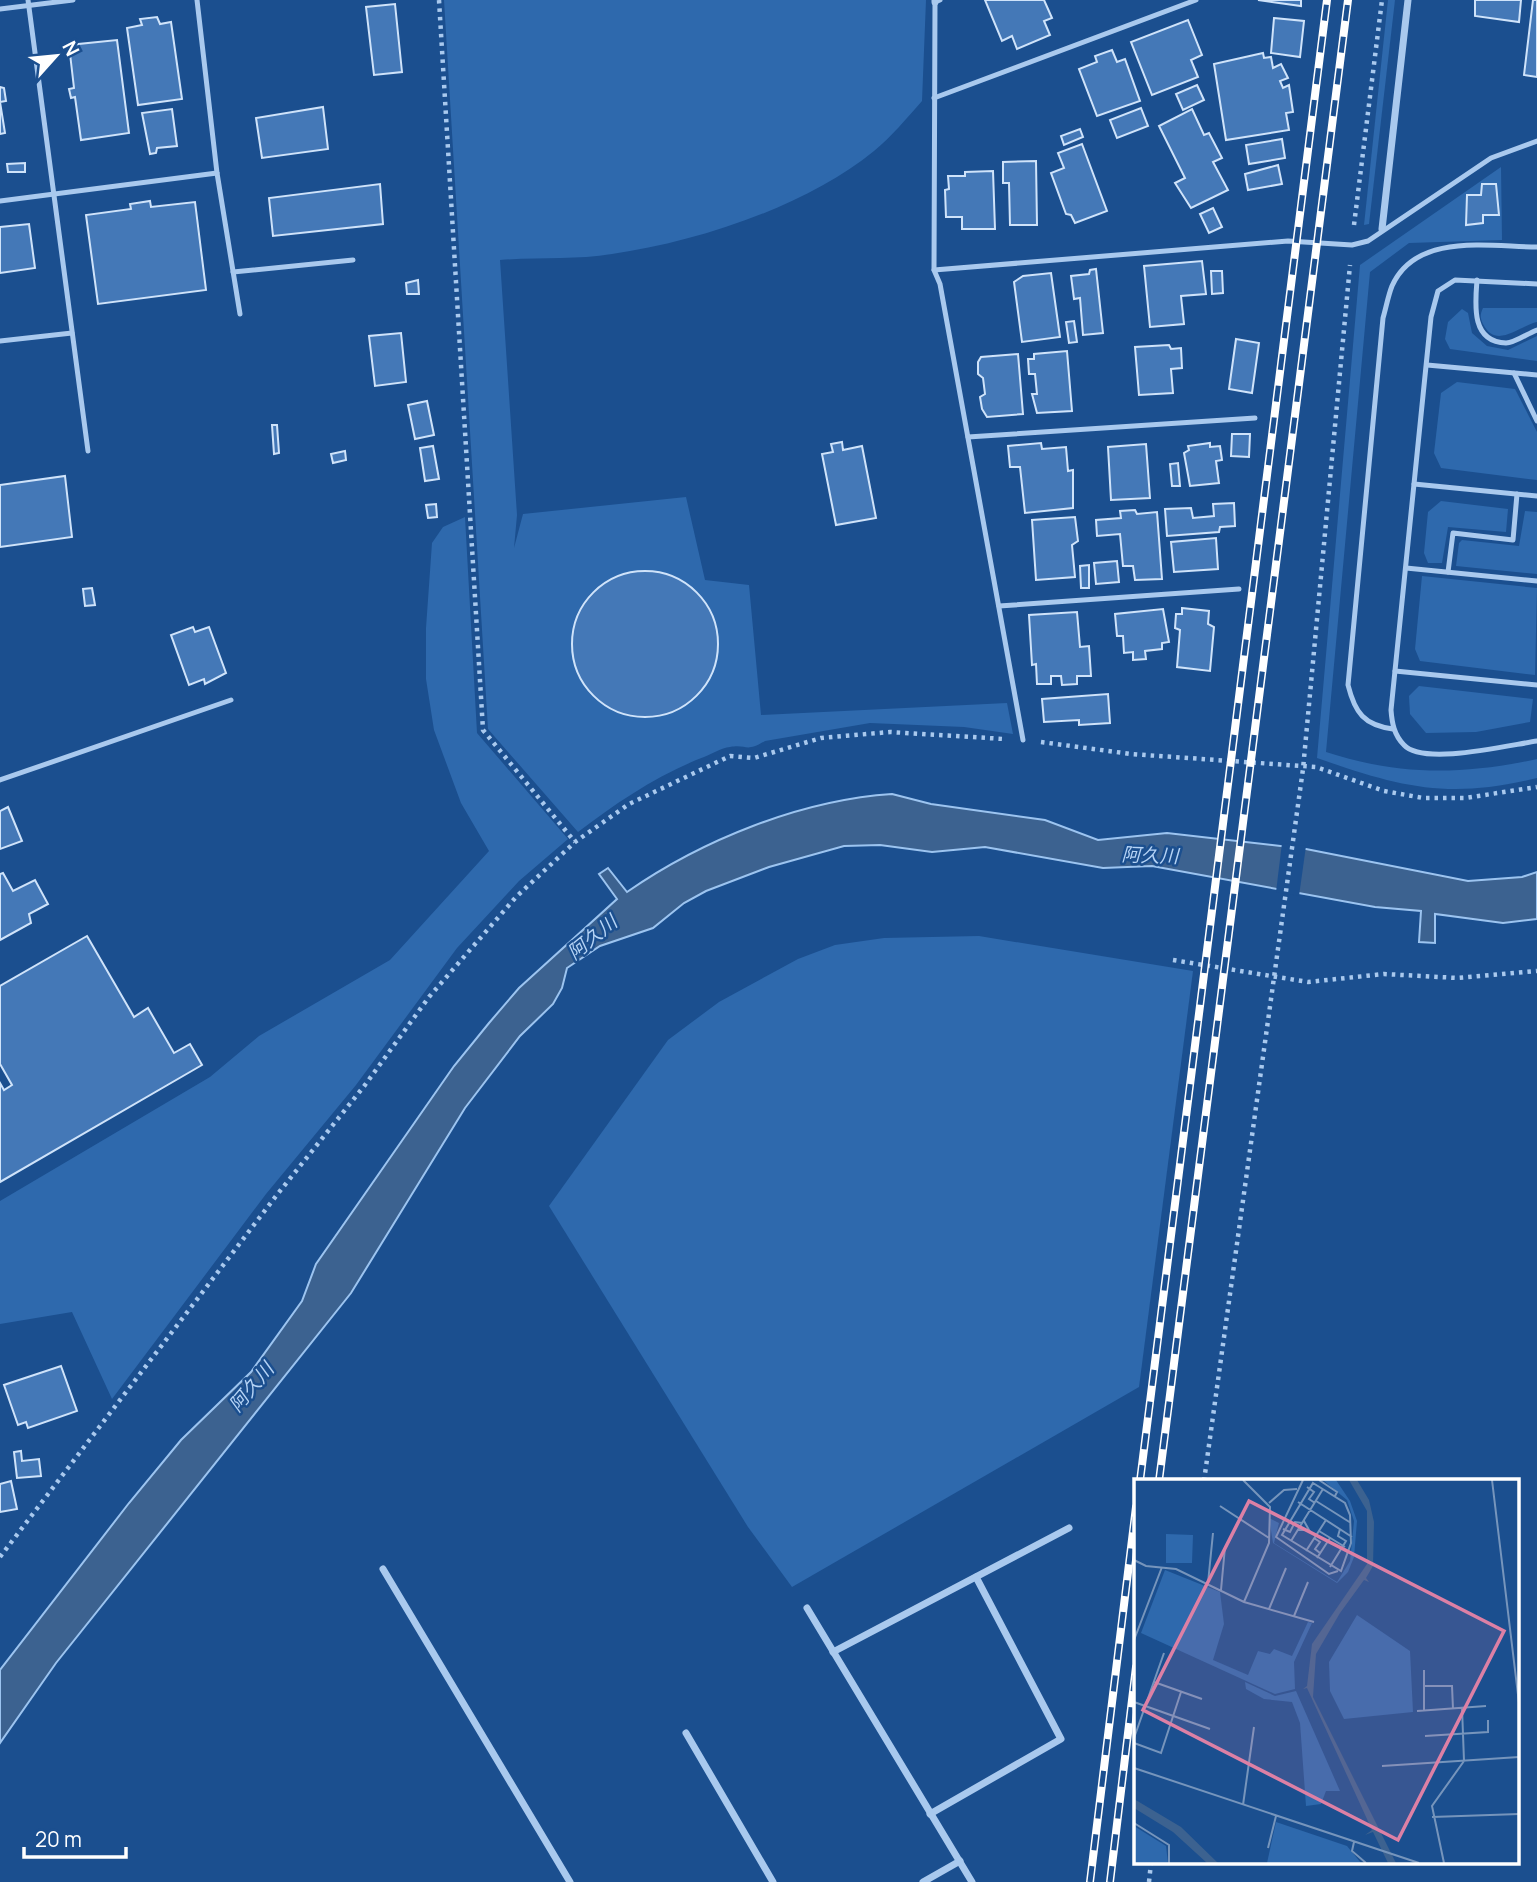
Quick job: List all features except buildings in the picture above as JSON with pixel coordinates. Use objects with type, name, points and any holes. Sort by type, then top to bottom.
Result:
[{"type":"street","points":[[1382,229],[1408,0]]},
{"type":"street","points":[[833,1652],[1069,1528]]},
{"type":"street","points":[[383,1569],[570,1882]]},
{"type":"street","points":[[930,1814],[1061,1739],[976,1577]]},
{"type":"street","points":[[807,1608],[972,1882]]},
{"type":"street","points":[[686,1733],[774,1882]]},
{"type":"street","points":[[923,1882],[960,1861]]},
{"type":"lane","points":[[0,9],[29,3],[73,0]]},
{"type":"lane","points":[[197,0],[217,173],[240,314]]},
{"type":"lane","points":[[934,99],[1196,0]]},
{"type":"lane","points":[[937,1],[934,270],[940,285],[1023,740]]},
{"type":"lane","points":[[29,3],[88,451]]},
{"type":"lane","points":[[934,270],[1288,241],[1352,245],[1368,241],[1382,229],[1491,158],[1537,141]]},
{"type":"lane","points":[[0,201],[217,173]]},
{"type":"lane","points":[[1393,729],[1375,727],[1360,717],[1348,685],[1383,318],[1392,285],[1407,264],[1432,249],[1537,247]]},
{"type":"lane","points":[[233,272],[352,260]]},
{"type":"lane","points":[[1537,284],[1455,280],[1438,291],[1431,317],[1391,710],[1393,729],[1405,747],[1425,755],[1537,740]]},
{"type":"lane","points":[[1477,281],[1475,310],[1480,330],[1490,339],[1508,343],[1537,330]]},
{"type":"lane","points":[[0,341],[72,333]]},
{"type":"lane","points":[[1427,365],[1537,375]]},
{"type":"lane","points":[[1514,373],[1537,421]]},
{"type":"lane","points":[[968,437],[1255,418]]},
{"type":"lane","points":[[1414,484],[1537,496]]},
{"type":"lane","points":[[1448,572],[1452,533],[1513,540],[1517,494]]},
{"type":"lane","points":[[1406,568],[1537,581]]},
{"type":"lane","points":[[999,606],[1239,589]]},
{"type":"lane","points":[[1395,671],[1537,685]]},
{"type":"lane","points":[[0,780],[231,700]]},
{"type":"path","points":[[439,0],[482,730],[575,842]]},
{"type":"path","points":[[1204,1479],[1303,769],[1352,245],[1382,0]]},
{"type":"path","points":[[0,1557],[276,1196],[365,1085],[429,997],[516,897],[575,842],[629,804],[730,756],[754,758],[821,738],[890,732],[1023,740],[1131,754],[1316,768],[1384,791],[1423,798],[1465,798],[1537,787]]},
{"type":"path","points":[[1173,960],[1308,982],[1384,974],[1470,978],[1537,971]]},
{"type":"path","points":[[1149,1882],[1151,1864]]},
{"type":"shaded area","points":[[444,0],[926,0],[922,101],[880,146],[847,171],[784,205],[715,231],[679,241],[598,256],[500,260],[517,515],[514,548],[523,514],[686,497],[705,580],[749,585],[761,715],[1007,703],[1013,734],[964,727],[870,723],[765,741],[750,747],[727,748],[654,781],[578,832],[488,729]]},
{"type":"shaded area","points":[[1388,0],[1395,0],[1369,224],[1364,225]]},
{"type":"shaded area","points":[[1501,167],[1502,240],[1409,243],[1370,272],[1326,752],[1379,765],[1431,770],[1483,768],[1537,759],[1537,778],[1477,788],[1425,787],[1400,783],[1317,758],[1360,265]]},
{"type":"shaded area","points":[[1483,308],[1537,308],[1537,322],[1508,334],[1494,335],[1488,332],[1482,322]]},
{"type":"shaded area","points":[[1462,309],[1468,313],[1472,333],[1487,346],[1508,350],[1537,336],[1537,361],[1450,349],[1445,339],[1448,322]]},
{"type":"shaded area","points":[[1457,382],[1515,389],[1537,432],[1537,480],[1441,468],[1434,453],[1441,393]]},
{"type":"shaded area","points":[[1441,501],[1508,509],[1506,532],[1448,527],[1442,563],[1428,563],[1424,553],[1428,512]]},
{"type":"shaded area","points":[[1525,511],[1537,512],[1537,574],[1456,566],[1459,543],[1462,540],[1519,546]]},
{"type":"shaded area","points":[[465,517],[477,733],[568,839],[519,881],[457,948],[356,1085],[266,1194],[112,1399],[72,1312],[0,1324],[0,1201],[210,1077],[259,1036],[390,960],[489,851],[461,803],[434,730],[426,679],[426,628],[432,543],[443,527]]},
{"type":"shaded area","points":[[1422,576],[1537,588],[1535,675],[1420,661],[1415,649]]},
{"type":"shaded area","points":[[1419,686],[1533,699],[1530,722],[1476,732],[1426,733],[1410,714],[1409,696]]},
{"type":"shaded area","points":[[979,936],[1193,971],[1139,1387],[792,1587],[748,1527],[549,1206],[668,1040],[719,1002],[798,959],[835,945],[884,938]]},
{"type":"water","name":"阿久川","points":[[892,794],[931,804],[1045,820],[1098,840],[1167,833],[1306,849],[1468,881],[1522,877],[1537,872],[1537,919],[1503,923],[1435,914],[1435,943],[1419,942],[1421,911],[1375,907],[1152,866],[1103,868],[985,847],[932,852],[880,845],[844,846],[769,867],[706,891],[684,903],[653,928],[600,946],[567,968],[562,988],[553,1004],[520,1036],[465,1108],[351,1293],[56,1663],[0,1743],[0,1670],[181,1440],[251,1372],[302,1301],[316,1264],[454,1066],[519,988],[617,899],[599,874],[608,868],[627,892],[687,856],[754,826],[823,805]]},
{"type":"pier","points":[[1282,843],[1306,846],[1299,896],[1276,892]]},
{"type":"railway","points":[[1140,1479],[1327,0]]},
{"type":"railway","points":[[1159,1479],[1348,0]]},
{"type":"railway","points":[[1090,1882],[1134,1523]]},
{"type":"railway","points":[[1110,1882],[1134,1684]]}]
